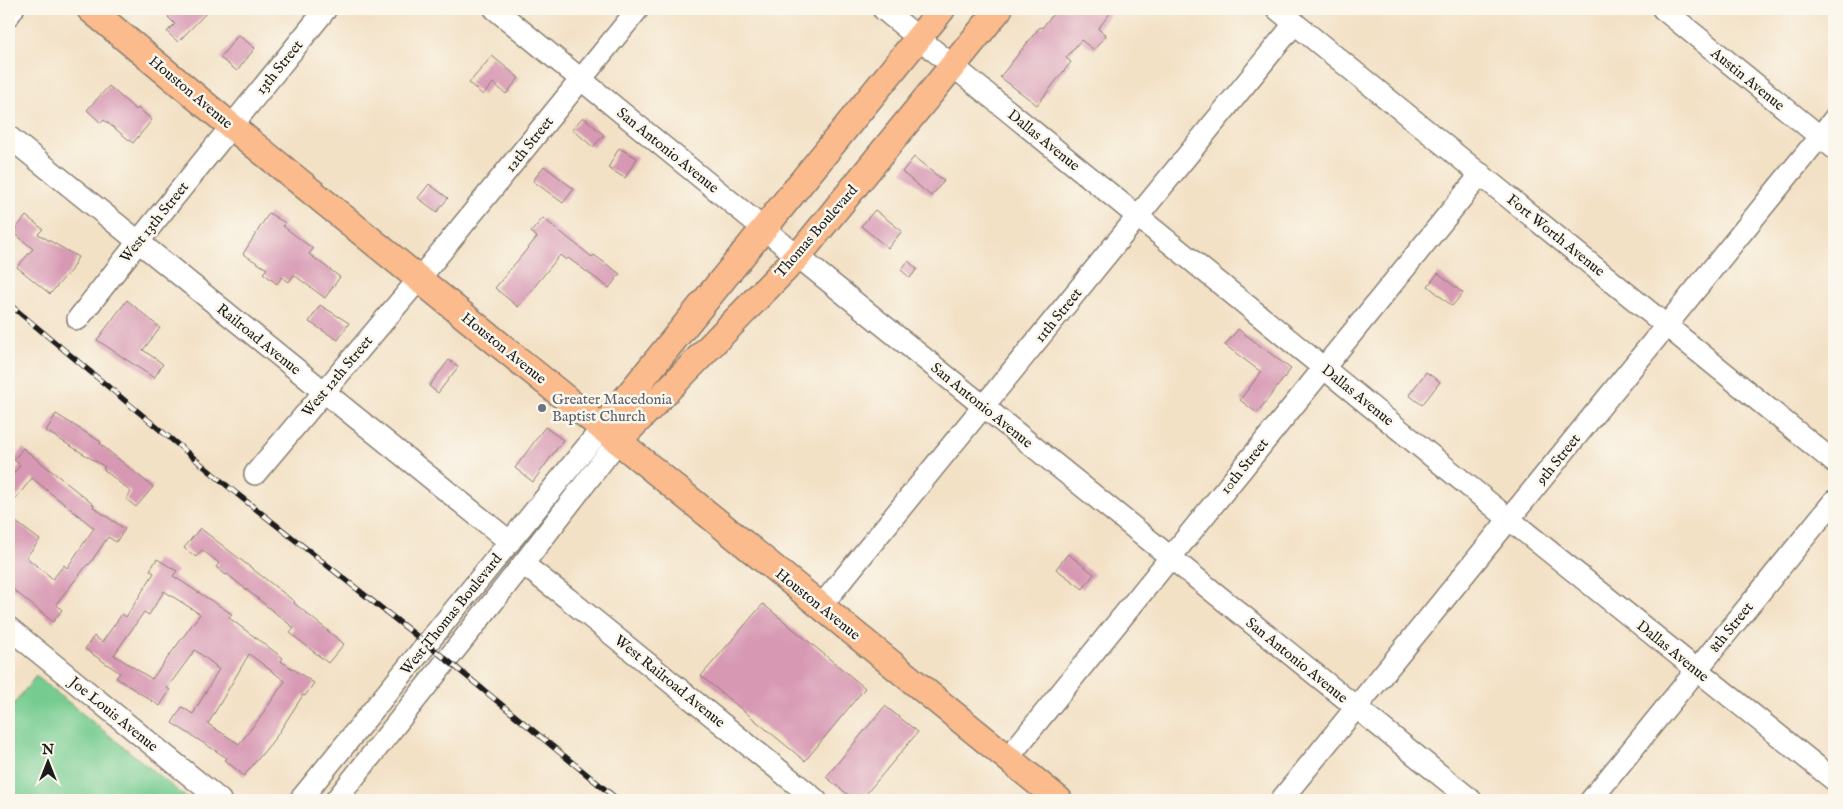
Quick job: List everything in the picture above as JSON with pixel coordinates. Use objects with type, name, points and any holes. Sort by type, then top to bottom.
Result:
[{"type":"main road","name":"Houston Avenue","points":[[90,9],[1059,800]]},
{"type":"main road","points":[[610,434],[764,229],[942,9]]},
{"type":"main road","name":"Thomas Boulevard","points":[[610,434],[798,256],[1000,9]]},
{"type":"street","points":[[9,15],[14,9]]},
{"type":"street","name":"13th Street","points":[[231,126],[326,9]]},
{"type":"street","name":"San Antonio Avenue","points":[[495,9],[764,229],[1471,800]]},
{"type":"street","name":"12th Street","points":[[419,278],[638,9]]},
{"type":"street","name":"Dallas Avenue","points":[[884,9],[1509,519],[1834,780]]},
{"type":"street","name":"Fort Worth Avenue","points":[[1277,9],[1834,462]]},
{"type":"street","name":"Austin Avenue","points":[[1662,9],[1827,142]]},
{"type":"street","name":"11th Street","points":[[821,606],[1295,23]]},
{"type":"street","name":"9th Street","points":[[1281,800],[1666,326],[1827,142],[1834,119]]},
{"type":"street","name":"West 13th Street","points":[[78,318],[231,126]]},
{"type":"street","name":"Railroad Avenue","points":[[9,137],[510,542]]},
{"type":"street","name":"10th Street","points":[[1008,758],[1481,174]]},
{"type":"street","name":"West 12th Street","points":[[255,474],[419,278]]},
{"type":"street","name":"West Thomas Boulevard","points":[[300,800],[510,542],[610,434]]},
{"type":"street","name":"West Thomas Boulevard","points":[[336,800],[523,564],[610,434]]},
{"type":"street","name":"8th Street","points":[[1591,800],[1834,501]]},
{"type":"street","name":"West Railroad Avenue","points":[[523,564],[816,800]]},
{"type":"street","name":"Joe Louis Avenue","points":[[9,628],[220,800]]},
{"type":"green space","points":[[36,676],[189,800],[9,800],[9,710]]},
{"type":"building","points":[[176,9],[210,9],[178,42],[167,32],[175,24],[168,17]]},
{"type":"building","points":[[1057,9],[1113,9],[1098,29],[1106,35],[1094,50],[1081,40],[1066,58],[1071,62],[1037,105],[1000,77]]},
{"type":"building","points":[[238,35],[255,48],[237,71],[220,58]]},
{"type":"building","points":[[492,56],[519,78],[506,94],[493,83],[483,95],[469,83]]},
{"type":"building","points":[[109,86],[136,110],[138,108],[152,120],[133,143],[104,120],[101,123],[87,110]]},
{"type":"building","points":[[583,117],[604,135],[593,147],[572,129]]},
{"type":"building","points":[[619,148],[637,158],[625,178],[608,168]]},
{"type":"building","points":[[914,157],[944,181],[931,196],[902,172]]},
{"type":"building","points":[[544,166],[574,189],[563,203],[533,181]]},
{"type":"building","points":[[429,184],[448,198],[437,212],[418,198]]},
{"type":"building","points":[[875,210],[902,231],[888,248],[861,226]]},
{"type":"building","points":[[269,213],[285,223],[283,226],[313,249],[309,254],[340,277],[325,298],[294,275],[289,282],[282,277],[277,284],[263,273],[267,269],[243,254]]},
{"type":"building","points":[[26,216],[43,229],[38,234],[78,257],[71,270],[50,294],[17,267],[33,249],[13,232]]},
{"type":"building","points":[[543,218],[592,257],[594,255],[620,274],[609,288],[568,258],[566,260],[560,255],[518,307],[495,288],[537,237],[531,232]]},
{"type":"building","points":[[908,261],[917,269],[910,278],[901,270]]},
{"type":"building","points":[[1438,273],[1463,293],[1452,306],[1428,286]]},
{"type":"building","points":[[127,300],[160,328],[143,350],[163,364],[154,378],[97,340]]},
{"type":"building","points":[[320,305],[349,323],[338,340],[309,322]]},
{"type":"building","points":[[1238,329],[1291,369],[1257,413],[1240,400],[1261,372],[1225,345]]},
{"type":"building","points":[[449,360],[458,367],[438,393],[429,386]]},
{"type":"building","points":[[1426,372],[1440,382],[1422,405],[1409,395]]},
{"type":"building","points":[[56,414],[101,442],[100,444],[153,487],[136,507],[126,499],[131,492],[103,469],[105,467],[46,431]]},
{"type":"building","points":[[545,427],[563,440],[533,482],[515,468]]},
{"type":"building","points":[[23,448],[94,505],[93,507],[125,529],[116,542],[108,537],[89,565],[56,604],[62,610],[53,622],[9,586],[9,531],[16,522],[40,540],[26,557],[53,579],[64,565],[67,568],[94,528],[32,478],[9,507],[9,480],[20,465],[14,460]]},
{"type":"building","points":[[200,528],[295,602],[344,644],[328,663],[290,633],[294,628],[216,567],[219,563],[202,550],[196,557],[184,548]]},
{"type":"building","points":[[1068,554],[1094,574],[1083,589],[1056,569]]},
{"type":"building","points":[[157,559],[177,571],[173,576],[232,614],[229,618],[283,658],[281,661],[314,683],[305,696],[303,695],[276,737],[244,776],[225,760],[227,758],[172,723],[182,707],[193,714],[219,669],[216,666],[195,650],[167,688],[170,690],[160,706],[116,678],[120,673],[85,649],[94,636],[102,642],[122,614],[126,617],[154,573],[150,570]],"holes":[[[164,591],[200,614],[152,679],[114,655],[144,612],[149,615]],[[249,654],[285,681],[239,744],[208,724]]]},
{"type":"building","points":[[763,604],[865,688],[805,761],[701,676]]},
{"type":"building","points":[[885,706],[918,732],[861,800],[855,800],[826,777]]},
{"type":"railway","points":[[9,304],[237,494],[447,660],[618,800]]},
{"type":"place","name":"Greater Macedonia Baptist Church","points":[[542,408]]}]
